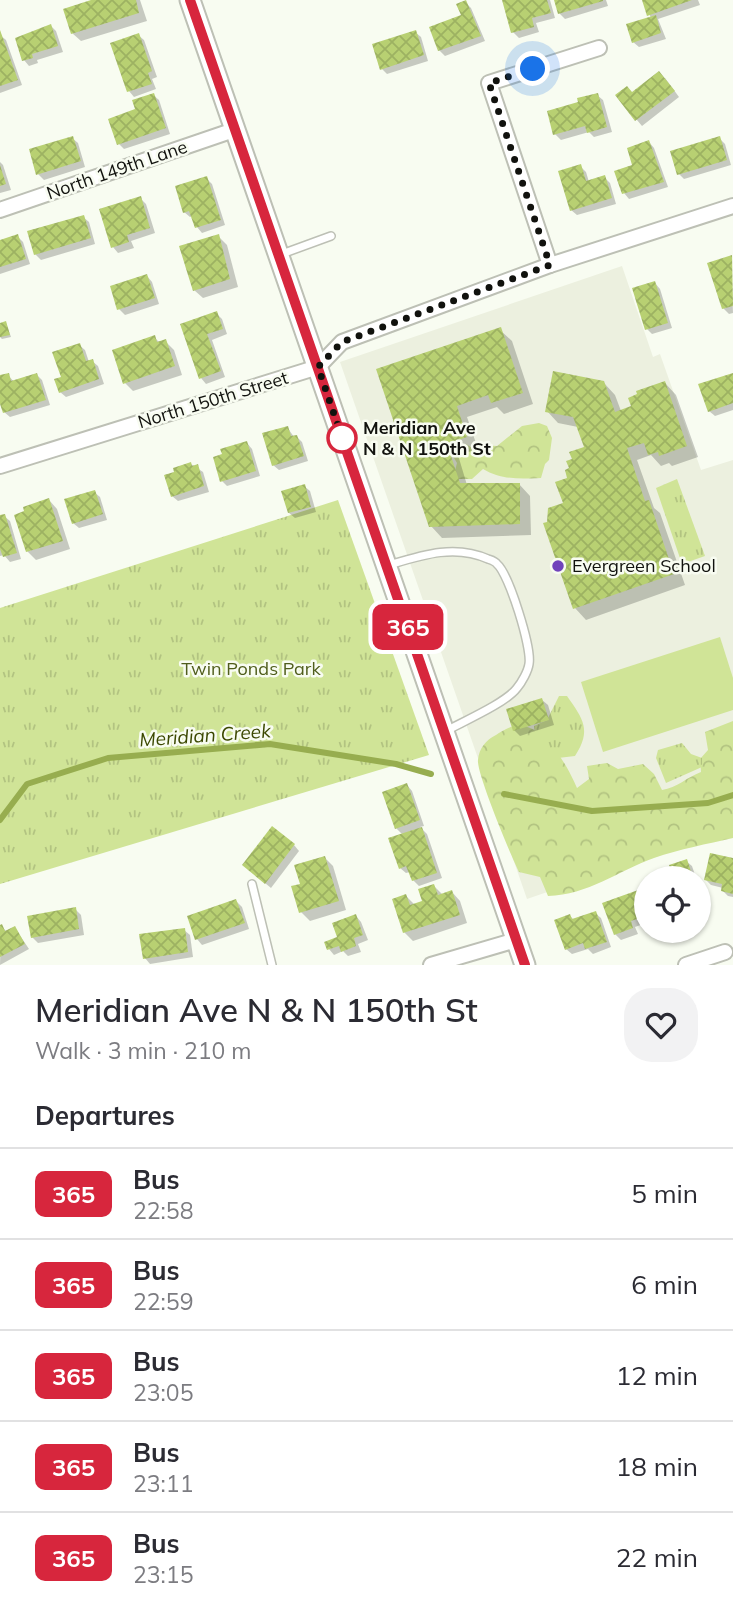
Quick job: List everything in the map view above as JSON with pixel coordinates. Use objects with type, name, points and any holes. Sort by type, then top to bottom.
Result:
[{"type":"street","points":[[190,0],[525,965]]},
{"type":"street","points":[[550,265],[489,83],[599,48]]},
{"type":"street","name":"North 149th Lane","points":[[0,210],[234,130]]},
{"type":"street","name":"North 150th Street","points":[[0,466],[318,367],[342,342],[550,265],[733,206]]},
{"type":"street","points":[[431,965],[516,940]]},
{"type":"street","points":[[686,965],[725,953]]},
{"type":"lane","points":[[278,255],[331,236]]},
{"type":"lane","points":[[386,566],[428,552],[452,551],[486,558],[498,564],[507,580],[528,643],[529,666],[517,689],[481,713],[444,732]]},
{"type":"lane","points":[[251,884],[272,965]]},
{"type":"shaded area","name":"Evergreen School","points":[[622,266],[653,357],[660,354],[701,470],[733,460],[733,828],[527,899],[340,362]]},
{"type":"green space","points":[[539,423],[547,426],[552,438],[549,460],[541,478],[504,477],[483,469],[472,479],[457,479],[457,463],[451,453],[453,446],[466,444],[474,449],[483,445],[497,446],[522,426]]},
{"type":"green space","points":[[677,479],[705,556],[682,564],[656,488]]},
{"type":"green space","name":"Twin Ponds Park","points":[[338,500],[429,755],[0,884],[0,608]]},
{"type":"green space","points":[[720,637],[733,678],[733,710],[603,752],[581,682]]},
{"type":"green space","points":[[559,696],[567,696],[583,725],[583,739],[575,756],[558,758],[545,754],[536,743],[534,726],[547,720]]},
{"type":"green space","points":[[733,721],[733,838],[654,858],[590,887],[563,895],[548,896],[540,877],[519,872],[479,768],[480,752],[489,739],[516,726],[536,731],[554,748],[577,788],[589,779],[587,766],[607,763],[618,769],[643,764],[654,774],[662,790],[701,772],[700,759],[708,750],[705,732]]},
{"type":"green space","points":[[682,743],[691,754],[702,758],[702,767],[666,783],[656,758],[658,750]]},
{"type":"building","points":[[91,0],[136,0],[139,13],[71,34],[63,9]]},
{"type":"building","points":[[466,0],[481,36],[438,51],[429,27],[461,15],[456,4]]},
{"type":"building","points":[[502,0],[547,0],[551,13],[532,18],[534,27],[511,33]]},
{"type":"building","points":[[554,0],[603,0],[603,1],[558,14]]},
{"type":"building","points":[[642,0],[692,0],[647,16]]},
{"type":"building","points":[[656,15],[661,33],[632,43],[626,24]]},
{"type":"building","points":[[51,24],[58,46],[32,54],[33,58],[22,61],[15,38]]},
{"type":"building","points":[[0,30],[18,80],[0,86]]},
{"type":"building","points":[[416,30],[424,55],[380,70],[372,44]]},
{"type":"building","points":[[139,33],[152,71],[148,73],[152,84],[127,92],[110,43]]},
{"type":"building","points":[[659,71],[675,91],[635,121],[615,95],[627,86],[632,92]]},
{"type":"building","points":[[154,93],[166,128],[117,145],[108,119],[135,109],[132,100]]},
{"type":"building","points":[[598,93],[607,127],[587,133],[585,126],[553,135],[547,111],[578,102],[577,98]]},
{"type":"building","points":[[73,136],[81,161],[36,175],[29,149]]},
{"type":"building","points":[[720,136],[727,160],[677,175],[670,151]]},
{"type":"building","points":[[649,140],[664,182],[622,194],[614,171],[632,165],[627,148]]},
{"type":"building","points":[[581,164],[586,181],[605,175],[612,198],[570,211],[558,171]]},
{"type":"building","points":[[0,165],[6,184],[0,186]]},
{"type":"building","points":[[207,176],[221,220],[195,228],[189,211],[183,213],[175,186]]},
{"type":"building","points":[[141,196],[150,228],[127,235],[129,242],[111,248],[99,209]]},
{"type":"building","points":[[84,215],[91,238],[34,255],[27,231]]},
{"type":"building","points":[[18,234],[26,259],[0,267],[0,240]]},
{"type":"building","points":[[219,234],[230,279],[193,291],[179,246]]},
{"type":"building","points":[[732,255],[733,306],[722,309],[707,263]]},
{"type":"building","points":[[147,274],[155,298],[117,310],[110,286]]},
{"type":"building","points":[[655,281],[668,323],[645,330],[632,288]]},
{"type":"building","points":[[217,311],[223,329],[207,334],[221,371],[199,379],[180,324]]},
{"type":"building","points":[[6,321],[10,335],[0,337],[0,323]]},
{"type":"building","points":[[501,327],[523,393],[491,403],[488,395],[457,406],[467,437],[447,444],[460,483],[520,483],[520,524],[429,527],[376,369]]},
{"type":"building","points":[[155,335],[157,342],[166,339],[175,366],[123,384],[112,350]]},
{"type":"building","points":[[80,343],[86,361],[93,359],[99,379],[59,393],[54,379],[61,377],[52,352]]},
{"type":"building","points":[[553,371],[604,381],[615,412],[631,406],[628,398],[637,394],[636,391],[665,381],[687,446],[659,456],[658,452],[648,455],[644,443],[627,448],[645,501],[649,500],[674,574],[573,609],[543,523],[547,522],[548,508],[563,503],[555,482],[567,478],[565,470],[569,468],[566,461],[572,459],[569,452],[584,447],[573,417],[545,412]]},
{"type":"building","points":[[9,373],[11,381],[37,373],[46,400],[3,413],[0,404],[0,375]]},
{"type":"building","points":[[733,373],[733,403],[708,412],[698,384]]},
{"type":"building","points":[[288,426],[291,436],[297,435],[304,456],[272,466],[262,433]]},
{"type":"building","points":[[247,441],[256,471],[220,482],[213,457],[222,454],[220,449]]},
{"type":"building","points":[[191,462],[192,466],[198,464],[204,486],[171,497],[164,475],[174,472],[173,468]]},
{"type":"building","points":[[305,484],[311,507],[288,513],[281,491]]},
{"type":"building","points":[[95,490],[103,514],[72,524],[64,499]]},
{"type":"building","points":[[49,498],[63,541],[26,552],[14,515],[24,511],[23,507]]},
{"type":"building","points":[[5,514],[17,553],[3,557],[0,549],[0,515]]},
{"type":"building","points":[[542,698],[549,720],[513,731],[506,709]]},
{"type":"building","points":[[407,783],[420,820],[395,829],[382,792]]},
{"type":"building","points":[[272,826],[295,844],[265,884],[242,865]]},
{"type":"building","points":[[422,827],[437,873],[412,881],[406,866],[399,869],[388,838]]},
{"type":"building","points":[[710,853],[733,858],[733,894],[721,891],[722,884],[711,882],[711,866],[707,866]]},
{"type":"building","points":[[325,856],[339,901],[299,913],[291,886],[300,884],[294,865]]},
{"type":"building","points":[[687,859],[689,866],[669,866]]},
{"type":"building","points":[[434,884],[438,895],[452,890],[460,915],[403,933],[392,899],[406,894],[410,905],[422,901],[418,889]]},
{"type":"building","points":[[634,892],[634,920],[631,921],[633,928],[614,935],[602,903]]},
{"type":"building","points":[[236,899],[245,923],[195,940],[187,916]]},
{"type":"building","points":[[76,907],[79,929],[31,938],[27,916]]},
{"type":"building","points":[[596,911],[607,942],[585,949],[583,943],[565,950],[554,920],[570,914],[572,919]]},
{"type":"building","points":[[356,914],[363,935],[354,938],[356,946],[341,952],[339,946],[327,950],[324,942],[337,937],[332,923]]},
{"type":"building","points":[[2,924],[5,931],[15,926],[25,944],[0,957],[0,925]]},
{"type":"building","points":[[185,928],[188,952],[143,959],[139,934]]},
{"type":"waterway","name":"Meridian Creek","points":[[0,820],[27,784],[108,758],[270,744],[396,764],[431,774]]},
{"type":"waterway","name":"Meridian Creek","points":[[504,794],[592,811],[708,803],[733,795]]},
{"type":"bus line","name":"365","points":[[190,0],[525,965]]},
{"type":"place","name":"Meridian Ave N & N 150th St","points":[[342,438]]},
{"type":"place","name":"Evergreen School","points":[[558,566]]},
{"type":"route","points":[[342,438],[346,449],[318,367],[342,342],[550,265],[489,83],[533,69]]}]
